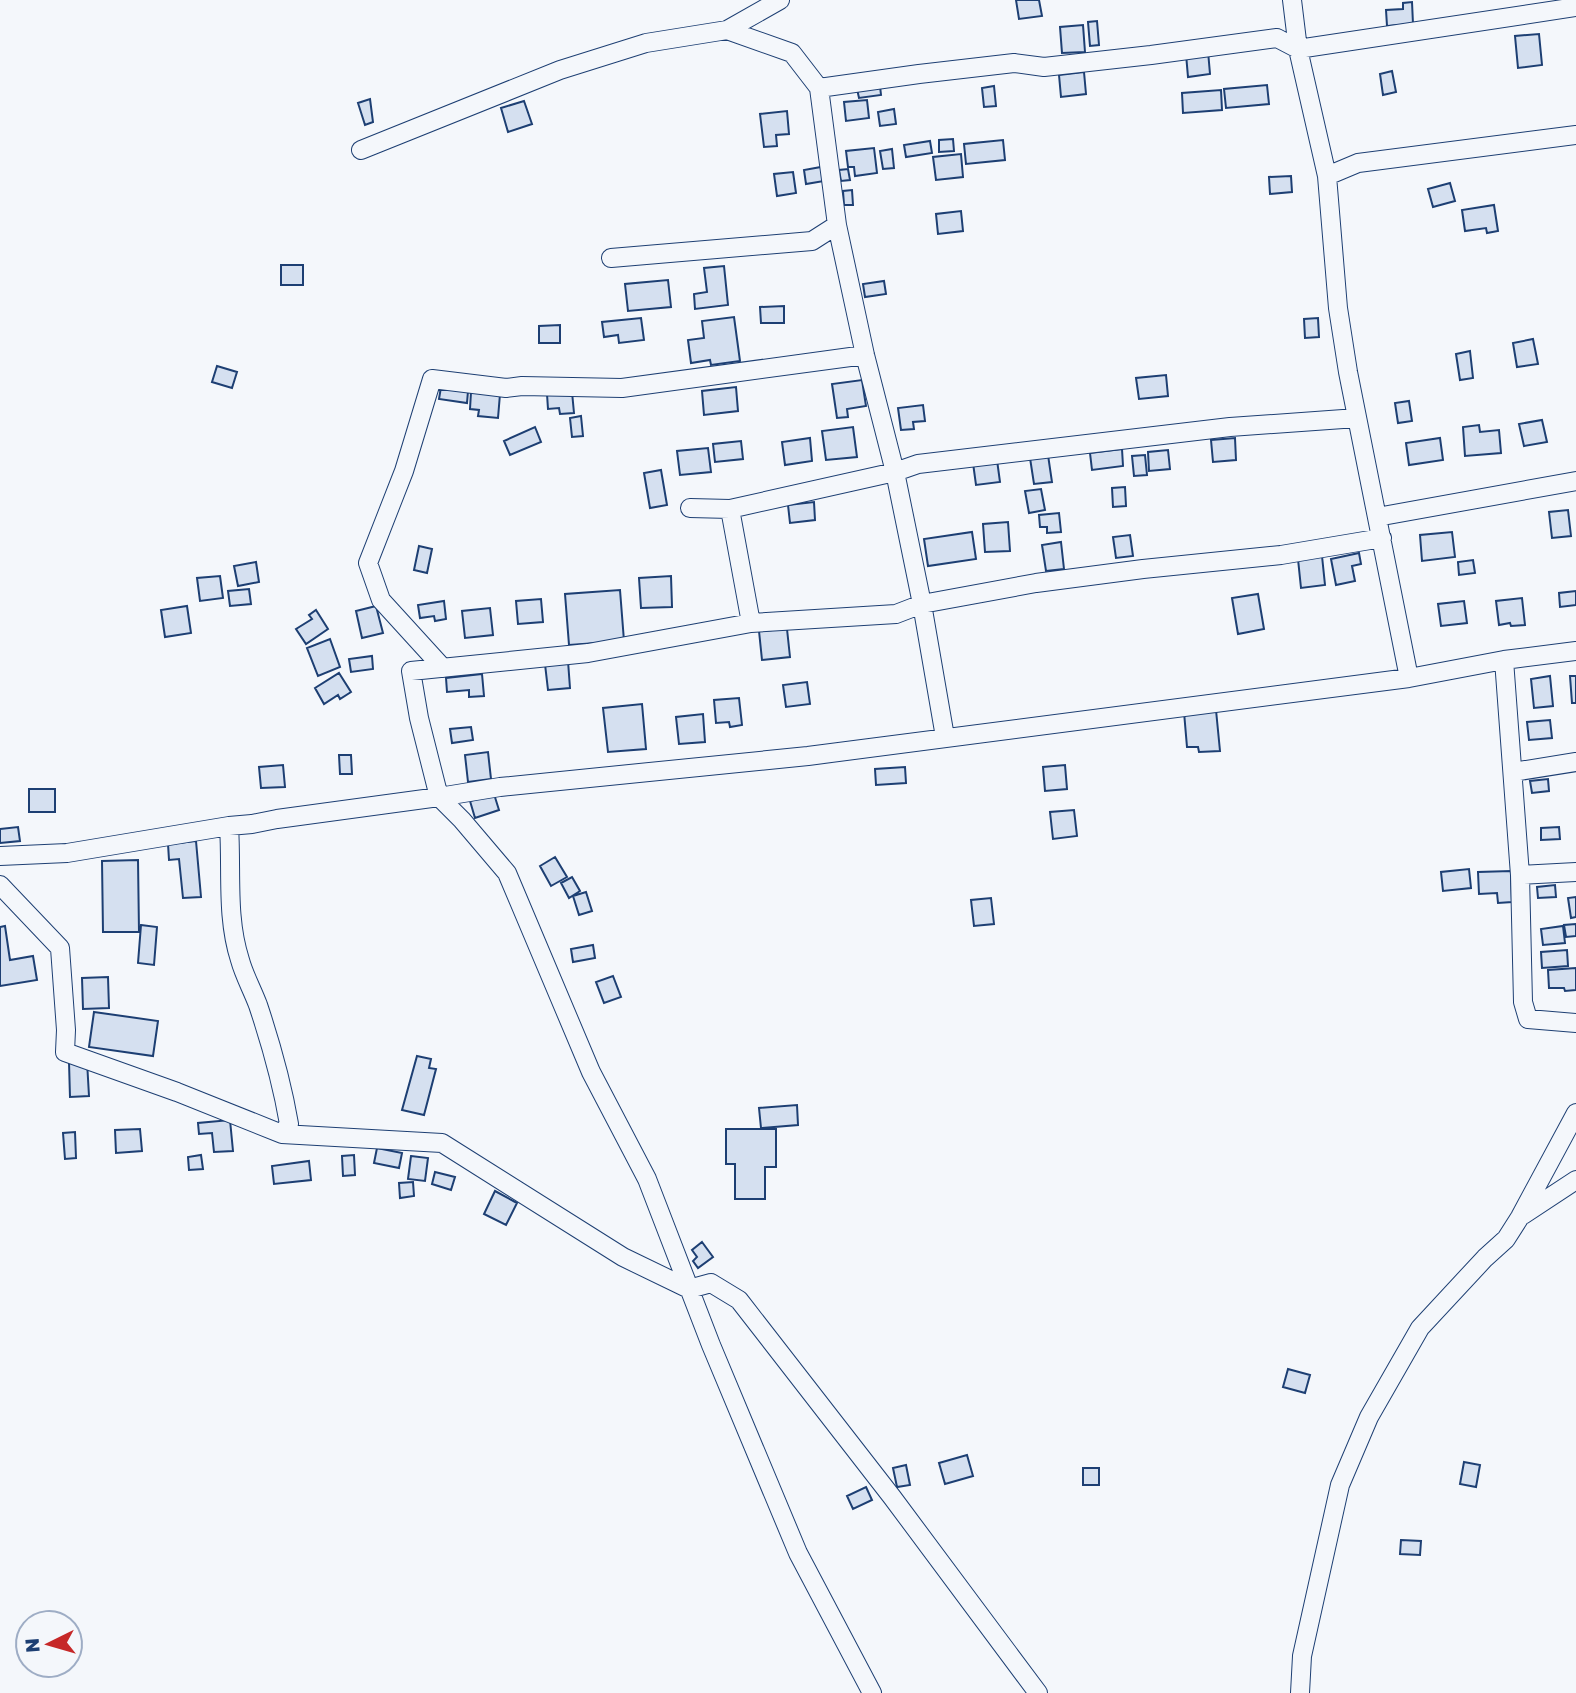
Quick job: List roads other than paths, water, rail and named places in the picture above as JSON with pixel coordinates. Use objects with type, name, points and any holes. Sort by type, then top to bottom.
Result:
[{"type":"street","points":[[362,150],[560,70],[646,43],[727,30],[780,0]]},
{"type":"street","points":[[1292,0],[1298,49],[1327,176],[1338,308],[1348,372],[1409,678]]},
{"type":"street","points":[[819,88],[1014,63],[1044,67],[1277,38],[1298,49],[1576,7]]},
{"type":"street","points":[[727,30],[792,53],[819,88],[837,225],[865,355],[895,472],[945,737]]},
{"type":"street","points":[[1327,176],[1358,163],[1576,135]]},
{"type":"street","points":[[611,258],[812,241],[837,225]]},
{"type":"street","points":[[443,668],[381,600],[368,564],[404,471],[432,379],[506,388],[622,388],[865,355]]},
{"type":"street","points":[[690,508],[730,509],[895,472],[918,464],[1230,427],[1357,418]]},
{"type":"street","points":[[1377,517],[1576,481]]},
{"type":"street","points":[[730,509],[751,623]]},
{"type":"street","points":[[873,1693],[798,1553],[689,1289],[647,1179],[591,1072],[507,873],[439,797],[419,718],[411,671],[588,653],[751,623],[896,614],[922,604],[1036,583],[1281,555],[1382,538]]},
{"type":"street","points":[[0,856],[67,853],[229,826],[500,787],[808,756],[1409,678],[1504,660],[1576,651]]},
{"type":"street","points":[[1504,660],[1520,875],[1523,1002],[1528,1019],[1576,1023]]},
{"type":"street","points":[[1513,772],[1576,762]]},
{"type":"street","points":[[229,826],[232,922],[239,959],[257,1004],[281,1080],[289,1124],[282,1134]]},
{"type":"street","points":[[1520,875],[1576,872]]},
{"type":"street","points":[[0,886],[60,948],[65,1052],[177,1092],[282,1134],[442,1143],[623,1257],[689,1289],[711,1283],[739,1300],[892,1497],[1038,1693]]},
{"type":"street","points":[[1300,1693],[1302,1656],[1340,1485],[1369,1418],[1420,1328],[1506,1239],[1576,1113]]},
{"type":"street","points":[[1520,1217],[1576,1180]]}]
